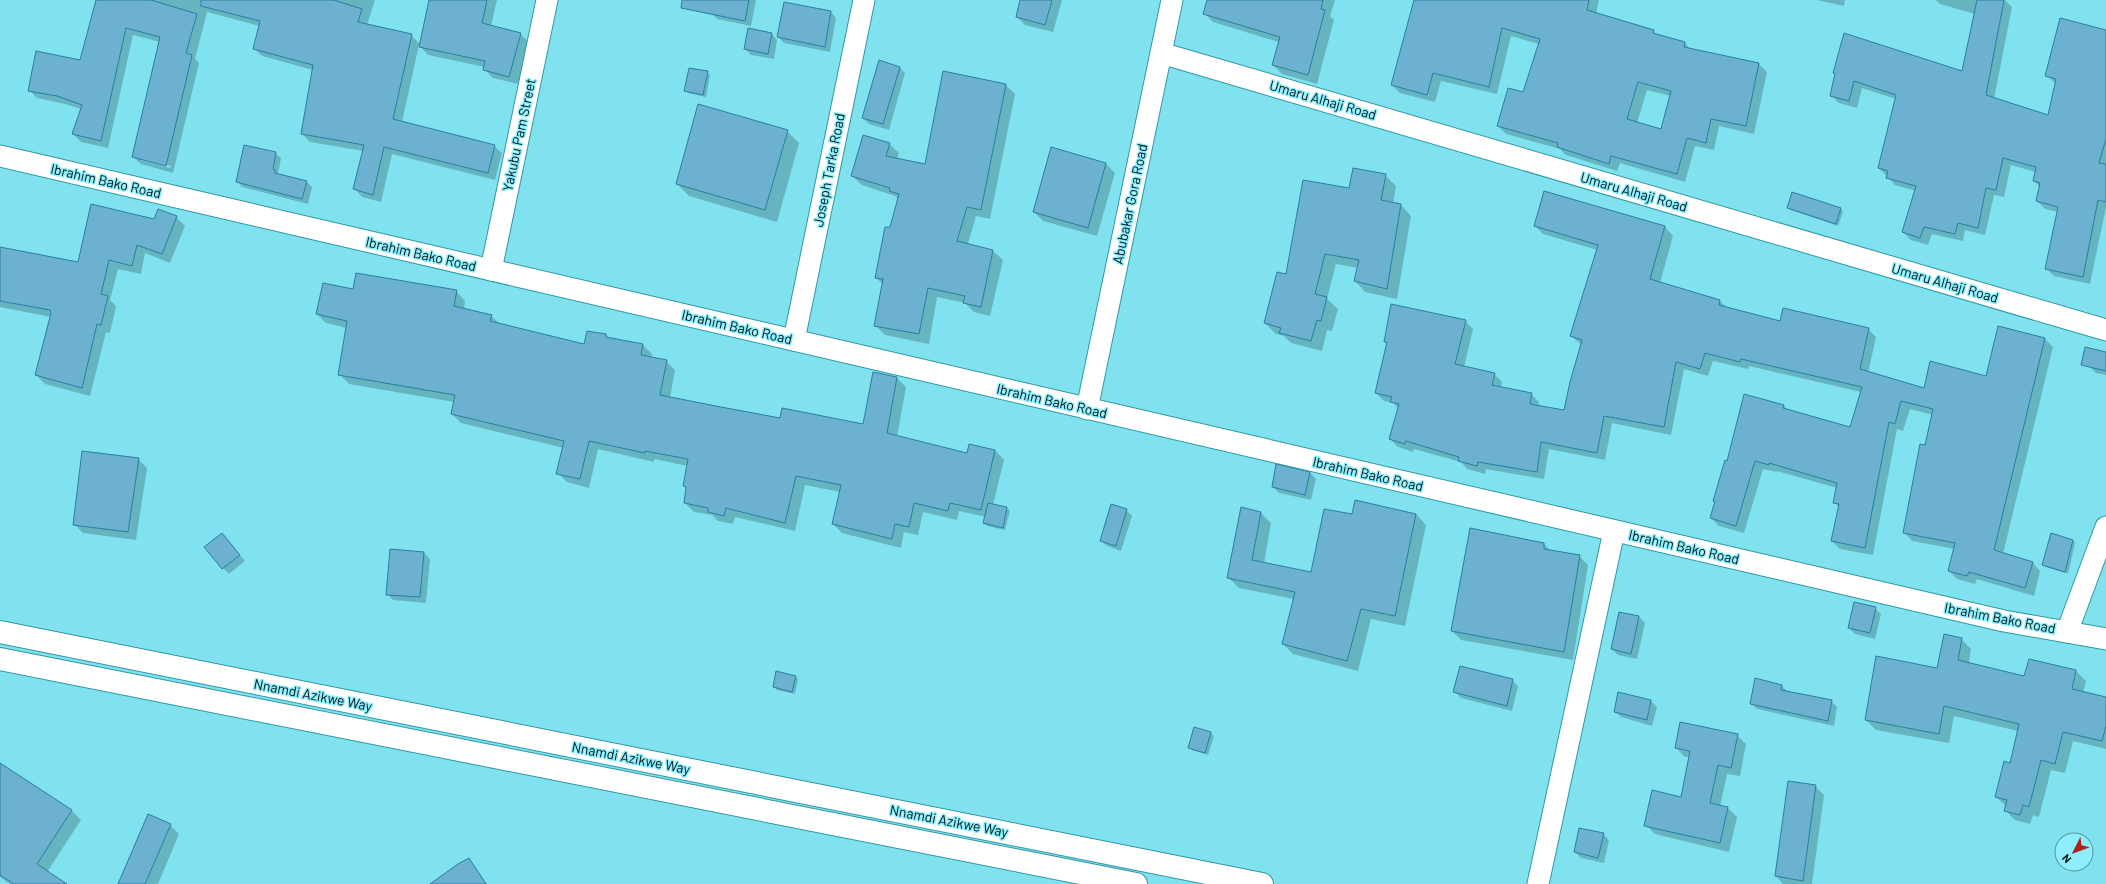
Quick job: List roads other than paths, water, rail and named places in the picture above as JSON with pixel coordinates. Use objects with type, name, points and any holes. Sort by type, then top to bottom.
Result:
[{"type":"highway","name":"Nnamdi Azikwe Way","points":[[0,632],[1262,884]]},
{"type":"highway","points":[[87,676],[93,650]]},
{"type":"highway","name":"Nnamdi Azikwe Way","points":[[0,659],[1136,884]]},
{"type":"street","name":"Yakubu Pam Street","points":[[491,270],[547,0]]},
{"type":"street","name":"Joseph Tarka Road","points":[[794,340],[864,0]]},
{"type":"street","name":"Abubakar Gora Road","points":[[1088,409],[1172,0]]},
{"type":"street","name":"Umaru Alhaji Road","points":[[1161,53],[2106,330]]},
{"type":"street","name":"Ibrahim Bako Road","points":[[0,156],[2004,621],[2106,639]]},
{"type":"street","points":[[2067,632],[2106,527]]},
{"type":"street","points":[[1538,884],[1614,531]]}]
